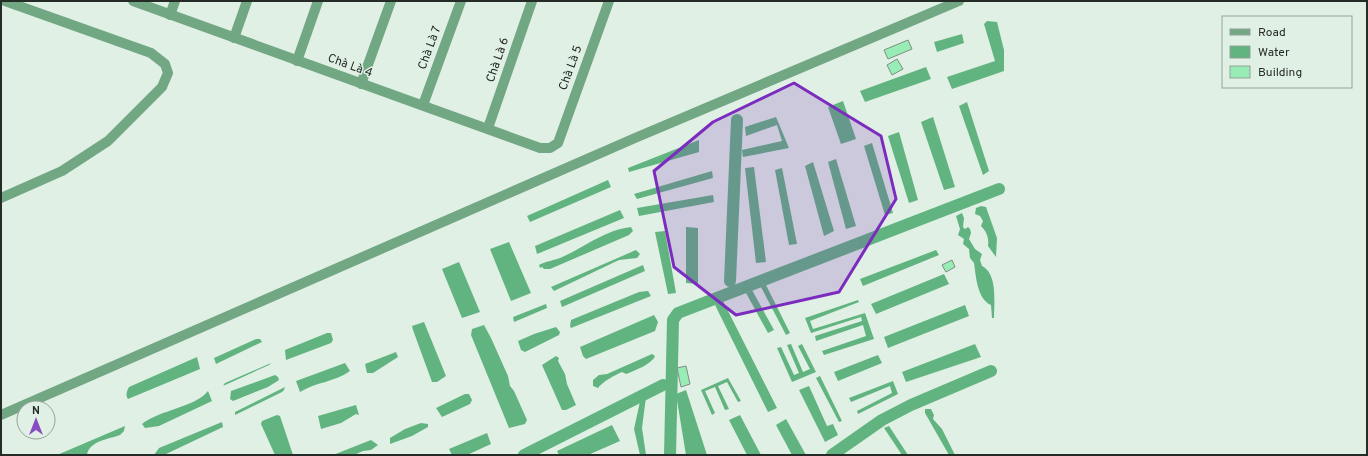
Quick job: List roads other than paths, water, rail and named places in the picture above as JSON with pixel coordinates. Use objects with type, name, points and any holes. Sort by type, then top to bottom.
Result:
[{"type":"street","points":[[1,198],[62,171],[108,141],[162,87],[168,73],[165,64],[151,53],[5,1]]},
{"type":"street","name":"Chà Là 4","points":[[133,1],[540,148],[550,148],[558,143]]},
{"type":"street","points":[[170,15],[175,1]]},
{"type":"street","points":[[234,38],[247,1]]},
{"type":"street","points":[[297,61],[318,1]]},
{"type":"street","points":[[361,84],[391,1]]},
{"type":"street","name":"Chà Là 7","points":[[423,105],[461,1]]},
{"type":"street","name":"Chà Là 6","points":[[488,128],[532,1]]},
{"type":"street","name":"Chà Là 5","points":[[558,143],[609,1]]},
{"type":"street","points":[[1,415],[628,141],[959,1]]},
{"type":"water","points":[[987,21],[997,22],[1004,50],[1004,71],[952,89],[947,77],[995,61],[984,24]]},
{"type":"water","points":[[962,34],[964,43],[937,52],[934,42]]},
{"type":"water","points":[[926,67],[931,79],[865,102],[860,91]]},
{"type":"water","points":[[843,101],[856,139],[841,144],[828,107]]},
{"type":"water","points":[[967,102],[989,171],[983,175],[959,106]]},
{"type":"water","points":[[776,117],[789,148],[743,157],[742,150],[782,141],[777,125],[746,136],[745,127]]},
{"type":"water","points":[[933,117],[955,187],[944,190],[921,122]]},
{"type":"water","points":[[899,132],[918,200],[909,203],[888,136]]},
{"type":"water","points":[[699,140],[699,152],[629,172],[628,168]]},
{"type":"water","points":[[872,143],[893,213],[885,215],[864,146]]},
{"type":"water","points":[[836,159],[856,226],[846,229],[828,162]]},
{"type":"water","points":[[813,162],[834,231],[824,236],[805,166]]},
{"type":"water","points":[[754,167],[766,262],[756,263],[745,168]]},
{"type":"water","points":[[782,168],[797,244],[789,245],[775,170]]},
{"type":"water","points":[[712,171],[713,178],[637,199],[634,194]]},
{"type":"water","points":[[608,180],[611,187],[530,222],[527,216]]},
{"type":"water","points":[[713,195],[714,202],[639,216],[637,208]]},
{"type":"water","points":[[981,206],[986,207],[997,238],[996,257],[988,246],[987,235],[981,226],[983,221],[980,216],[975,214],[976,208]]},
{"type":"water","points":[[620,210],[624,218],[537,254],[535,246]]},
{"type":"water","points":[[962,213],[964,218],[963,227],[965,229],[968,227],[970,229],[971,233],[969,239],[975,249],[982,254],[980,260],[982,266],[991,275],[994,289],[994,318],[992,318],[991,305],[986,302],[980,293],[974,263],[970,258],[969,249],[963,244],[964,239],[958,235],[960,229],[956,216]]},
{"type":"water","points":[[631,227],[633,231],[629,235],[550,269],[540,268],[539,265],[569,254],[603,235]]},
{"type":"water","points":[[686,227],[698,228],[698,284],[686,283]]},
{"type":"water","points":[[665,231],[676,293],[668,294],[655,232]]},
{"type":"water","points":[[509,242],[531,293],[511,301],[490,249]]},
{"type":"water","points":[[636,250],[640,254],[637,258],[619,260],[554,291],[551,287]]},
{"type":"water","points":[[936,250],[939,255],[863,286],[860,279]]},
{"type":"water","points":[[459,262],[480,312],[462,318],[442,269]]},
{"type":"water","points":[[643,265],[645,271],[562,307],[560,301]]},
{"type":"water","points":[[944,274],[949,284],[876,314],[871,304]]},
{"type":"water","points":[[766,285],[790,333],[786,335],[761,287]]},
{"type":"water","points":[[752,290],[774,330],[768,333],[746,293]]},
{"type":"water","points":[[648,291],[651,296],[571,328],[570,326],[571,320],[639,292]]},
{"type":"water","points":[[858,300],[859,302],[810,321],[813,329],[865,313],[874,339],[824,355],[822,351],[866,336],[863,325],[816,341],[815,336],[862,321],[861,317],[811,333],[805,318]]},
{"type":"water","points":[[723,301],[777,408],[768,412],[715,305]]},
{"type":"water","points":[[546,304],[547,308],[514,322],[513,317]]},
{"type":"water","points":[[965,305],[969,316],[888,348],[884,337]]},
{"type":"water","points":[[654,315],[658,322],[655,331],[586,359],[583,356],[580,347]]},
{"type":"water","points":[[424,322],[446,376],[437,382],[432,382],[412,326]]},
{"type":"water","points":[[484,325],[508,376],[510,386],[514,391],[527,420],[525,424],[509,428],[471,335],[472,329]]},
{"type":"water","points":[[556,327],[560,332],[559,335],[525,352],[521,350],[518,341]]},
{"type":"water","points":[[327,333],[331,333],[333,340],[331,343],[286,360],[285,350]]},
{"type":"water","points":[[256,339],[260,339],[262,342],[216,364],[214,358]]},
{"type":"water","points":[[791,344],[803,372],[810,369],[798,346],[802,344],[816,372],[792,382],[777,348],[781,347],[794,375],[799,373],[787,345]]},
{"type":"water","points":[[975,344],[981,357],[906,382],[902,372]]},
{"type":"water","points":[[396,352],[398,357],[373,373],[367,373],[365,364]]},
{"type":"water","points":[[652,354],[655,356],[653,359],[642,367],[626,374],[622,372],[619,373],[598,388],[593,386],[593,380],[599,375],[607,374]]},
{"type":"water","points":[[878,355],[882,363],[838,381],[834,372]]},
{"type":"water","points":[[556,356],[559,358],[558,361],[565,374],[567,384],[576,405],[566,410],[562,410],[542,365]]},
{"type":"water","points":[[197,357],[200,369],[128,399],[127,398],[129,387]]},
{"type":"water","points":[[271,363],[269,365],[223,386],[225,383]]},
{"type":"water","points":[[345,363],[350,371],[344,375],[312,386],[300,392],[296,381]]},
{"type":"water","points":[[275,375],[279,380],[268,387],[233,401],[230,399],[231,391]]},
{"type":"water","points":[[820,376],[842,421],[839,422],[816,378]]},
{"type":"water","points":[[728,378],[741,401],[738,402],[727,382],[718,386],[729,409],[725,410],[715,387],[705,391],[715,413],[712,415],[701,390]]},
{"type":"water","points":[[893,381],[898,394],[858,414],[857,411],[892,393],[890,386],[851,402],[849,398]]},
{"type":"water","points":[[809,386],[827,426],[833,424],[838,435],[825,442],[799,390]]},
{"type":"water","points":[[285,387],[282,392],[235,415],[235,412]]},
{"type":"water","points":[[686,390],[707,455],[686,455],[676,394]]},
{"type":"water","points":[[208,391],[212,401],[159,426],[145,428],[142,424],[158,415],[195,401]]},
{"type":"water","points":[[465,394],[469,394],[472,400],[470,404],[442,417],[436,408]]},
{"type":"water","points":[[641,397],[646,397],[642,428],[646,455],[640,455],[634,429]]},
{"type":"water","points":[[356,405],[359,415],[356,414],[341,423],[321,429],[318,416]]},
{"type":"water","points":[[925,409],[931,409],[934,415],[933,419],[942,429],[955,455],[949,455],[925,413]]},
{"type":"water","points":[[277,415],[280,416],[293,455],[275,455],[261,424],[262,421]]},
{"type":"water","points":[[740,415],[761,455],[747,455],[729,420]]},
{"type":"water","points":[[786,419],[806,455],[792,455],[776,425]]},
{"type":"water","points":[[222,422],[223,427],[164,455],[154,455],[159,448]]},
{"type":"water","points":[[421,423],[428,424],[428,427],[412,436],[390,444],[390,438],[405,429]]},
{"type":"water","points":[[612,425],[620,441],[588,455],[559,455],[557,451]]},
{"type":"water","points":[[125,426],[124,431],[120,435],[105,439],[95,444],[91,447],[87,455],[57,455]]},
{"type":"water","points":[[889,426],[908,455],[902,455],[884,428]]},
{"type":"water","points":[[487,433],[491,444],[467,455],[452,455],[449,449]]},
{"type":"water","points":[[371,440],[378,445],[371,450],[363,451],[354,455],[333,455]]},
{"type":"waterway","points":[[730,281],[737,120]]},
{"type":"waterway","points":[[670,455],[673,320],[678,313],[999,189]]},
{"type":"waterway","points":[[832,455],[882,420],[911,405],[991,371]]},
{"type":"waterway","points":[[524,455],[663,385]]}]
